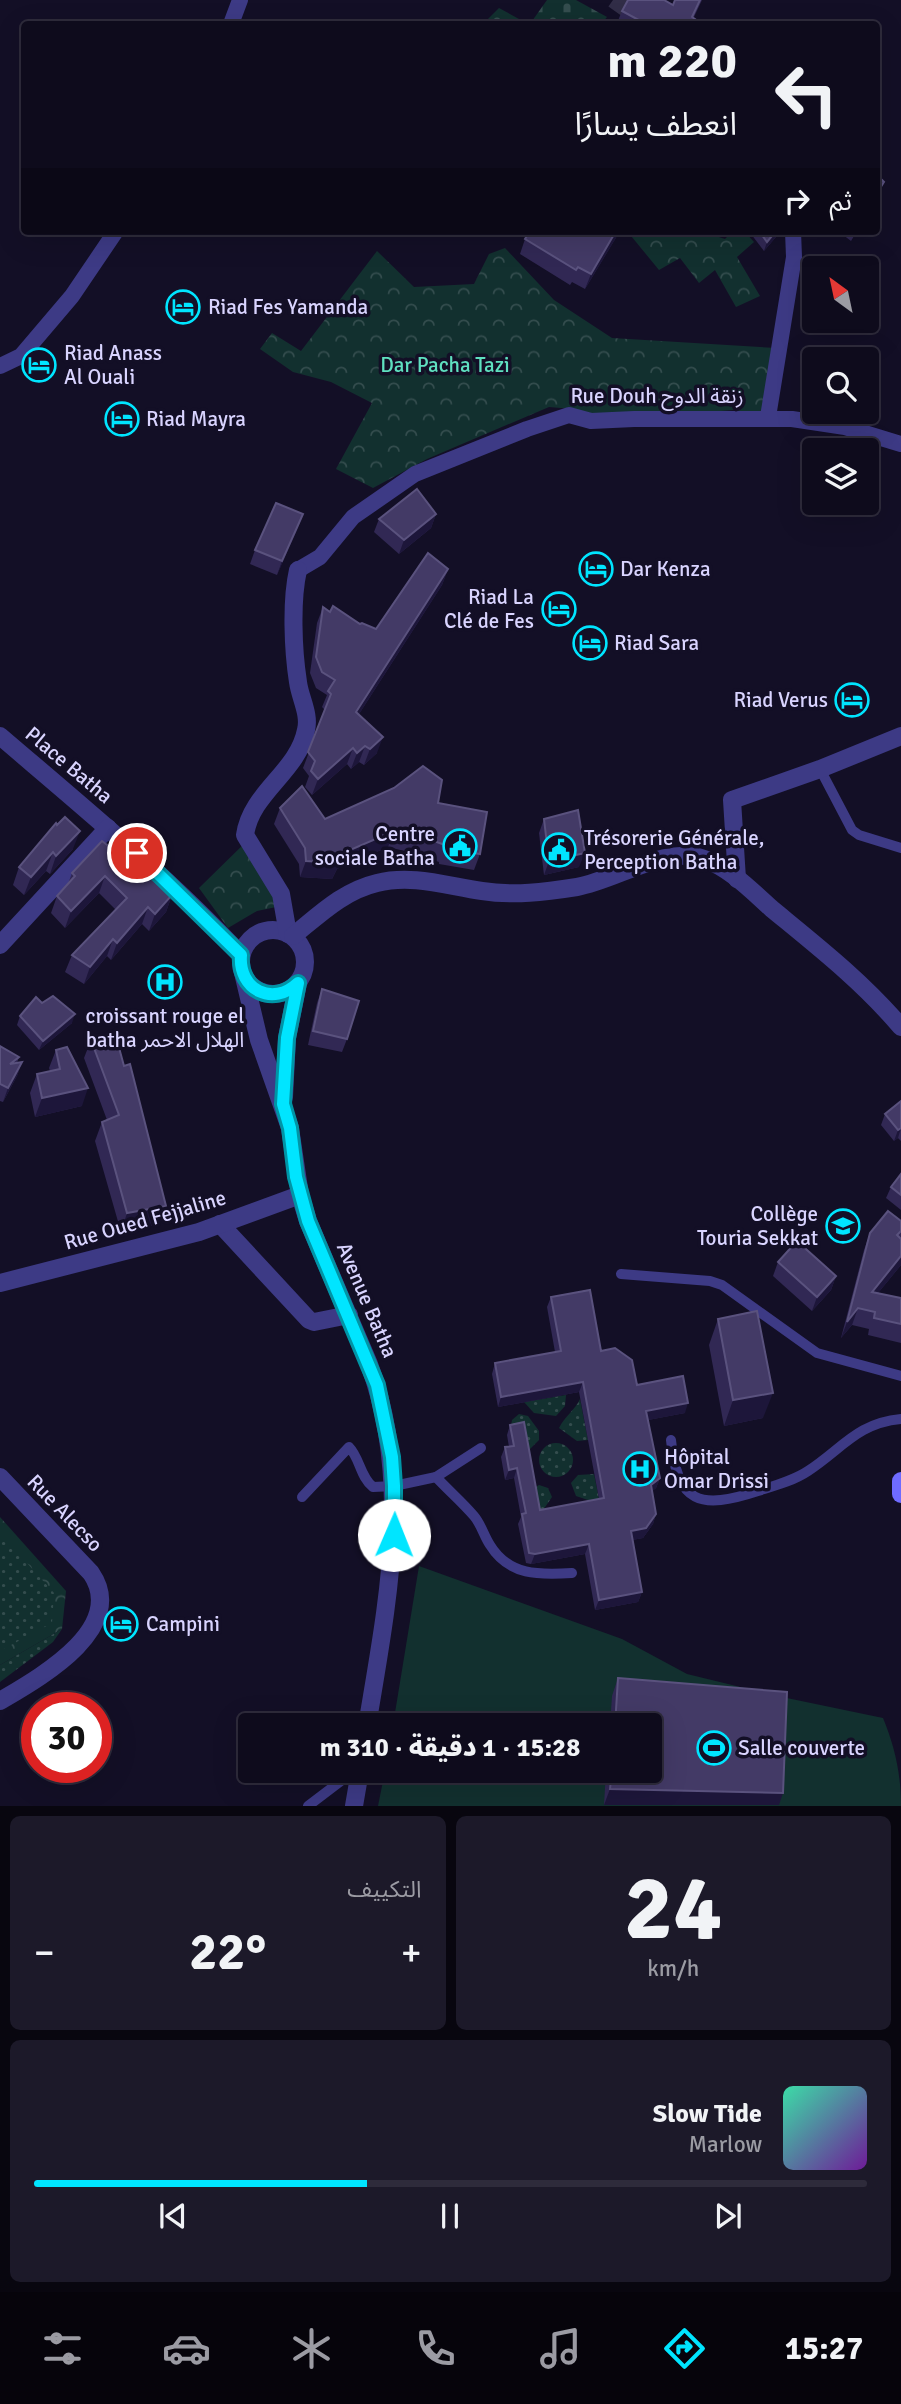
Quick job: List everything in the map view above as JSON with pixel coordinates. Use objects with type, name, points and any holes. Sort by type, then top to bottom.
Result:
[{"type":"main road","points":[[901,1481],[901,1494]]},
{"type":"street","points":[[232,21],[240,0]]},
{"type":"street","points":[[0,366],[25,351],[72,296],[113,235]]},
{"type":"street","points":[[768,417],[794,257],[793,235]]},
{"type":"street","name":"Rue Douh زنقة الدوح","points":[[298,570],[320,557],[353,517],[415,474],[537,425],[569,415],[591,421],[768,417],[804,420],[845,427],[901,444]]},
{"type":"street","points":[[291,935],[281,894],[245,835],[248,816],[253,807],[291,762],[303,743],[306,732],[307,722],[298,682],[296,653],[294,589],[298,570]]},
{"type":"street","name":"Place Batha","points":[[0,736],[108,828]]},
{"type":"street","points":[[737,879],[732,800],[821,769],[901,736]]},
{"type":"street","points":[[0,945],[108,828],[187,900],[241,955],[244,977],[257,990],[269,994],[282,993],[298,983],[303,974],[305,959],[300,944],[291,935],[273,930],[257,934],[249,941],[241,955]]},
{"type":"street","points":[[291,935],[338,899],[365,886],[390,880],[434,882],[483,891],[527,893],[594,883],[664,858],[681,855],[707,860],[737,879],[838,963],[901,1027]]},
{"type":"street","name":"Avenue Batha","points":[[244,977],[259,1040],[290,1128],[300,1195],[308,1221],[377,1385],[388,1431],[394,1486],[393,1553],[369,1713]]},
{"type":"street","name":"Avenue Batha","points":[[283,1104],[287,1038],[298,983]]},
{"type":"street","name":"Rue Oued Fejjaline","points":[[0,1283],[220,1224],[300,1195]]},
{"type":"street","points":[[220,1224],[312,1322],[349,1315]]},
{"type":"street","name":"Rue Alecso","points":[[0,1477],[91,1573],[100,1595],[97,1618],[73,1650],[33,1681],[0,1701]]},
{"type":"street","points":[[354,1805],[358,1783]]},
{"type":"lane","points":[[821,769],[852,830],[859,835],[901,848]]},
{"type":"lane","points":[[621,1275],[710,1281],[722,1285],[817,1353],[901,1376]]},
{"type":"lane","points":[[671,1440],[675,1470],[681,1483],[692,1496],[706,1502],[719,1502],[807,1472],[855,1434],[885,1421],[901,1419]]},
{"type":"lane","points":[[302,1497],[349,1447],[354,1451],[368,1483],[373,1487],[394,1486],[436,1477],[481,1448]]},
{"type":"lane","points":[[436,1477],[475,1518],[490,1546],[507,1566],[536,1573],[572,1573]]},
{"type":"lane","points":[[308,1805],[338,1783]]},
{"type":"green space","points":[[547,0],[576,0],[607,17],[604,21],[532,21]]},
{"type":"green space","points":[[499,8],[523,21],[486,21]]},
{"type":"green space","points":[[630,235],[712,235],[725,239],[729,235],[748,235],[754,242],[737,257],[760,296],[736,307],[715,270],[699,283],[680,258],[659,270]]},
{"type":"green space","name":"Dar Pacha Tazi","points":[[505,248],[554,300],[612,338],[776,348],[766,417],[733,410],[598,419],[573,409],[549,407],[427,459],[373,488],[336,469],[372,403],[331,382],[293,372],[260,349],[272,333],[301,351],[377,251],[414,287],[474,284],[489,254]]},
{"type":"green space","points":[[248,840],[281,906],[257,911],[228,928],[199,888]]},
{"type":"green space","points":[[566,1395],[565,1406],[556,1416],[534,1413],[524,1402]]},
{"type":"green space","points":[[580,1399],[588,1440],[577,1441],[559,1428]]},
{"type":"green space","points":[[519,1414],[528,1416],[539,1431],[539,1440],[530,1449],[523,1448],[511,1426],[512,1420]]},
{"type":"green space","points":[[556,1443],[568,1448],[573,1460],[568,1472],[556,1477],[544,1472],[539,1460],[544,1448]]},
{"type":"green space","points":[[594,1474],[600,1504],[576,1496],[571,1483],[578,1475]]},
{"type":"green space","points":[[539,1485],[548,1488],[552,1497],[539,1516],[531,1490]]},
{"type":"green space","points":[[0,1517],[66,1591],[62,1629],[0,1665]]},
{"type":"green space","points":[[0,1533],[54,1593],[52,1623],[0,1651]]},
{"type":"green space","points":[[419,1566],[622,1639],[687,1674],[883,1718],[897,1761],[901,1806],[378,1806],[383,1783],[662,1783],[662,1713],[395,1713]]},
{"type":"green space","points":[[62,1629],[53,1642],[0,1682],[0,1665]]},
{"type":"building","points":[[628,0],[664,0],[673,5],[675,0],[700,0],[692,17],[694,21],[640,21],[622,11]]},
{"type":"building","points":[[528,235],[614,235],[591,274],[578,267],[576,270],[525,239]]},
{"type":"building","points":[[762,235],[773,235],[767,242]]},
{"type":"building","points":[[417,489],[436,514],[404,540],[379,519]]},
{"type":"building","points":[[276,503],[303,514],[282,561],[255,550]]},
{"type":"building","points":[[428,553],[448,569],[356,712],[383,737],[370,749],[365,746],[357,753],[353,748],[318,779],[311,771],[315,761],[308,752],[331,694],[328,691],[335,680],[322,672],[316,657],[323,607],[330,612],[333,606],[360,624],[376,629]]},
{"type":"building","points":[[423,766],[442,780],[438,803],[487,812],[480,854],[445,848],[445,845],[423,837],[394,831],[343,853],[338,863],[306,861],[305,848],[280,808],[302,786],[325,819],[394,788]]},
{"type":"building","points":[[578,810],[585,853],[549,861],[544,819]]},
{"type":"building","points":[[65,817],[80,831],[56,856],[53,852],[31,877],[19,867],[56,823],[57,825]]},
{"type":"building","points":[[102,841],[172,895],[155,914],[148,907],[117,943],[113,939],[90,967],[72,955],[127,898],[105,876],[71,911],[57,896],[75,876],[72,873]]},
{"type":"building","points":[[322,989],[359,1001],[347,1039],[313,1031]]},
{"type":"building","points":[[53,996],[75,1014],[43,1041],[20,1016],[36,997],[42,1003]]},
{"type":"building","points":[[115,1033],[124,1066],[130,1064],[166,1206],[127,1213],[102,1122],[119,1115],[91,1040]]},
{"type":"building","points":[[0,1046],[19,1057],[10,1064],[22,1062],[8,1088],[0,1084]]},
{"type":"building","points":[[67,1047],[88,1088],[42,1098],[37,1074],[60,1069],[56,1050]]},
{"type":"building","points":[[901,1101],[901,1128],[898,1130],[885,1114]]},
{"type":"building","points":[[901,1174],[901,1195],[891,1187]]},
{"type":"building","points":[[888,1211],[901,1221],[901,1231],[897,1235],[901,1239],[901,1256],[872,1292],[901,1298],[901,1324],[874,1318],[875,1312],[858,1308],[847,1322],[870,1233]]},
{"type":"building","points":[[797,1241],[836,1276],[817,1297],[778,1262]]},
{"type":"building","points":[[590,1290],[601,1351],[615,1348],[632,1360],[637,1385],[683,1376],[688,1403],[646,1411],[660,1478],[651,1485],[656,1514],[646,1528],[631,1531],[642,1592],[599,1600],[589,1544],[529,1553],[522,1514],[526,1513],[517,1468],[509,1470],[505,1447],[514,1446],[510,1425],[524,1422],[540,1510],[604,1498],[583,1382],[501,1397],[495,1363],[561,1351],[551,1297]]},
{"type":"building","points":[[757,1311],[773,1393],[733,1400],[718,1319]]},
{"type":"building","name":"Salle couverte","points":[[618,1678],[787,1692],[783,1793],[610,1789],[611,1783],[662,1783],[662,1713],[616,1713]]},
{"type":"tunnel","points":[[613,0],[643,21]]},
{"type":"place","name":"Riad Fes Yamanda","points":[[183,307]]},
{"type":"place","name":"Riad Anass Al Ouali","points":[[39,365]]},
{"type":"place","name":"Riad Mayra","points":[[122,419]]},
{"type":"place","name":"Dar Kenza","points":[[596,569]]},
{"type":"place","name":"Riad La Clé de Fes","points":[[559,609]]},
{"type":"place","name":"Riad Sara","points":[[590,643]]},
{"type":"place","name":"Riad Verus","points":[[852,700]]},
{"type":"place","name":"Centre sociale Batha","points":[[460,846]]},
{"type":"place","name":"Trésorerie Générale, Perception Batha","points":[[559,850]]},
{"type":"place","name":"croissant rouge el batha الهلال الاحمر","points":[[165,982]]},
{"type":"place","name":"Collège Touria Sekkat","points":[[843,1226]]},
{"type":"place","name":"Hôpital Omar Drissi","points":[[640,1469]]},
{"type":"place","name":"Campini","points":[[121,1624]]},
{"type":"place","name":"Salle couverte","points":[[714,1748]]},
{"type":"route","points":[[137,853],[241,955],[242,972],[252,987],[263,993],[276,994],[288,991],[298,983],[287,1038],[283,1104],[290,1128],[296,1177],[308,1221],[377,1385],[392,1457],[394,1535]]}]
